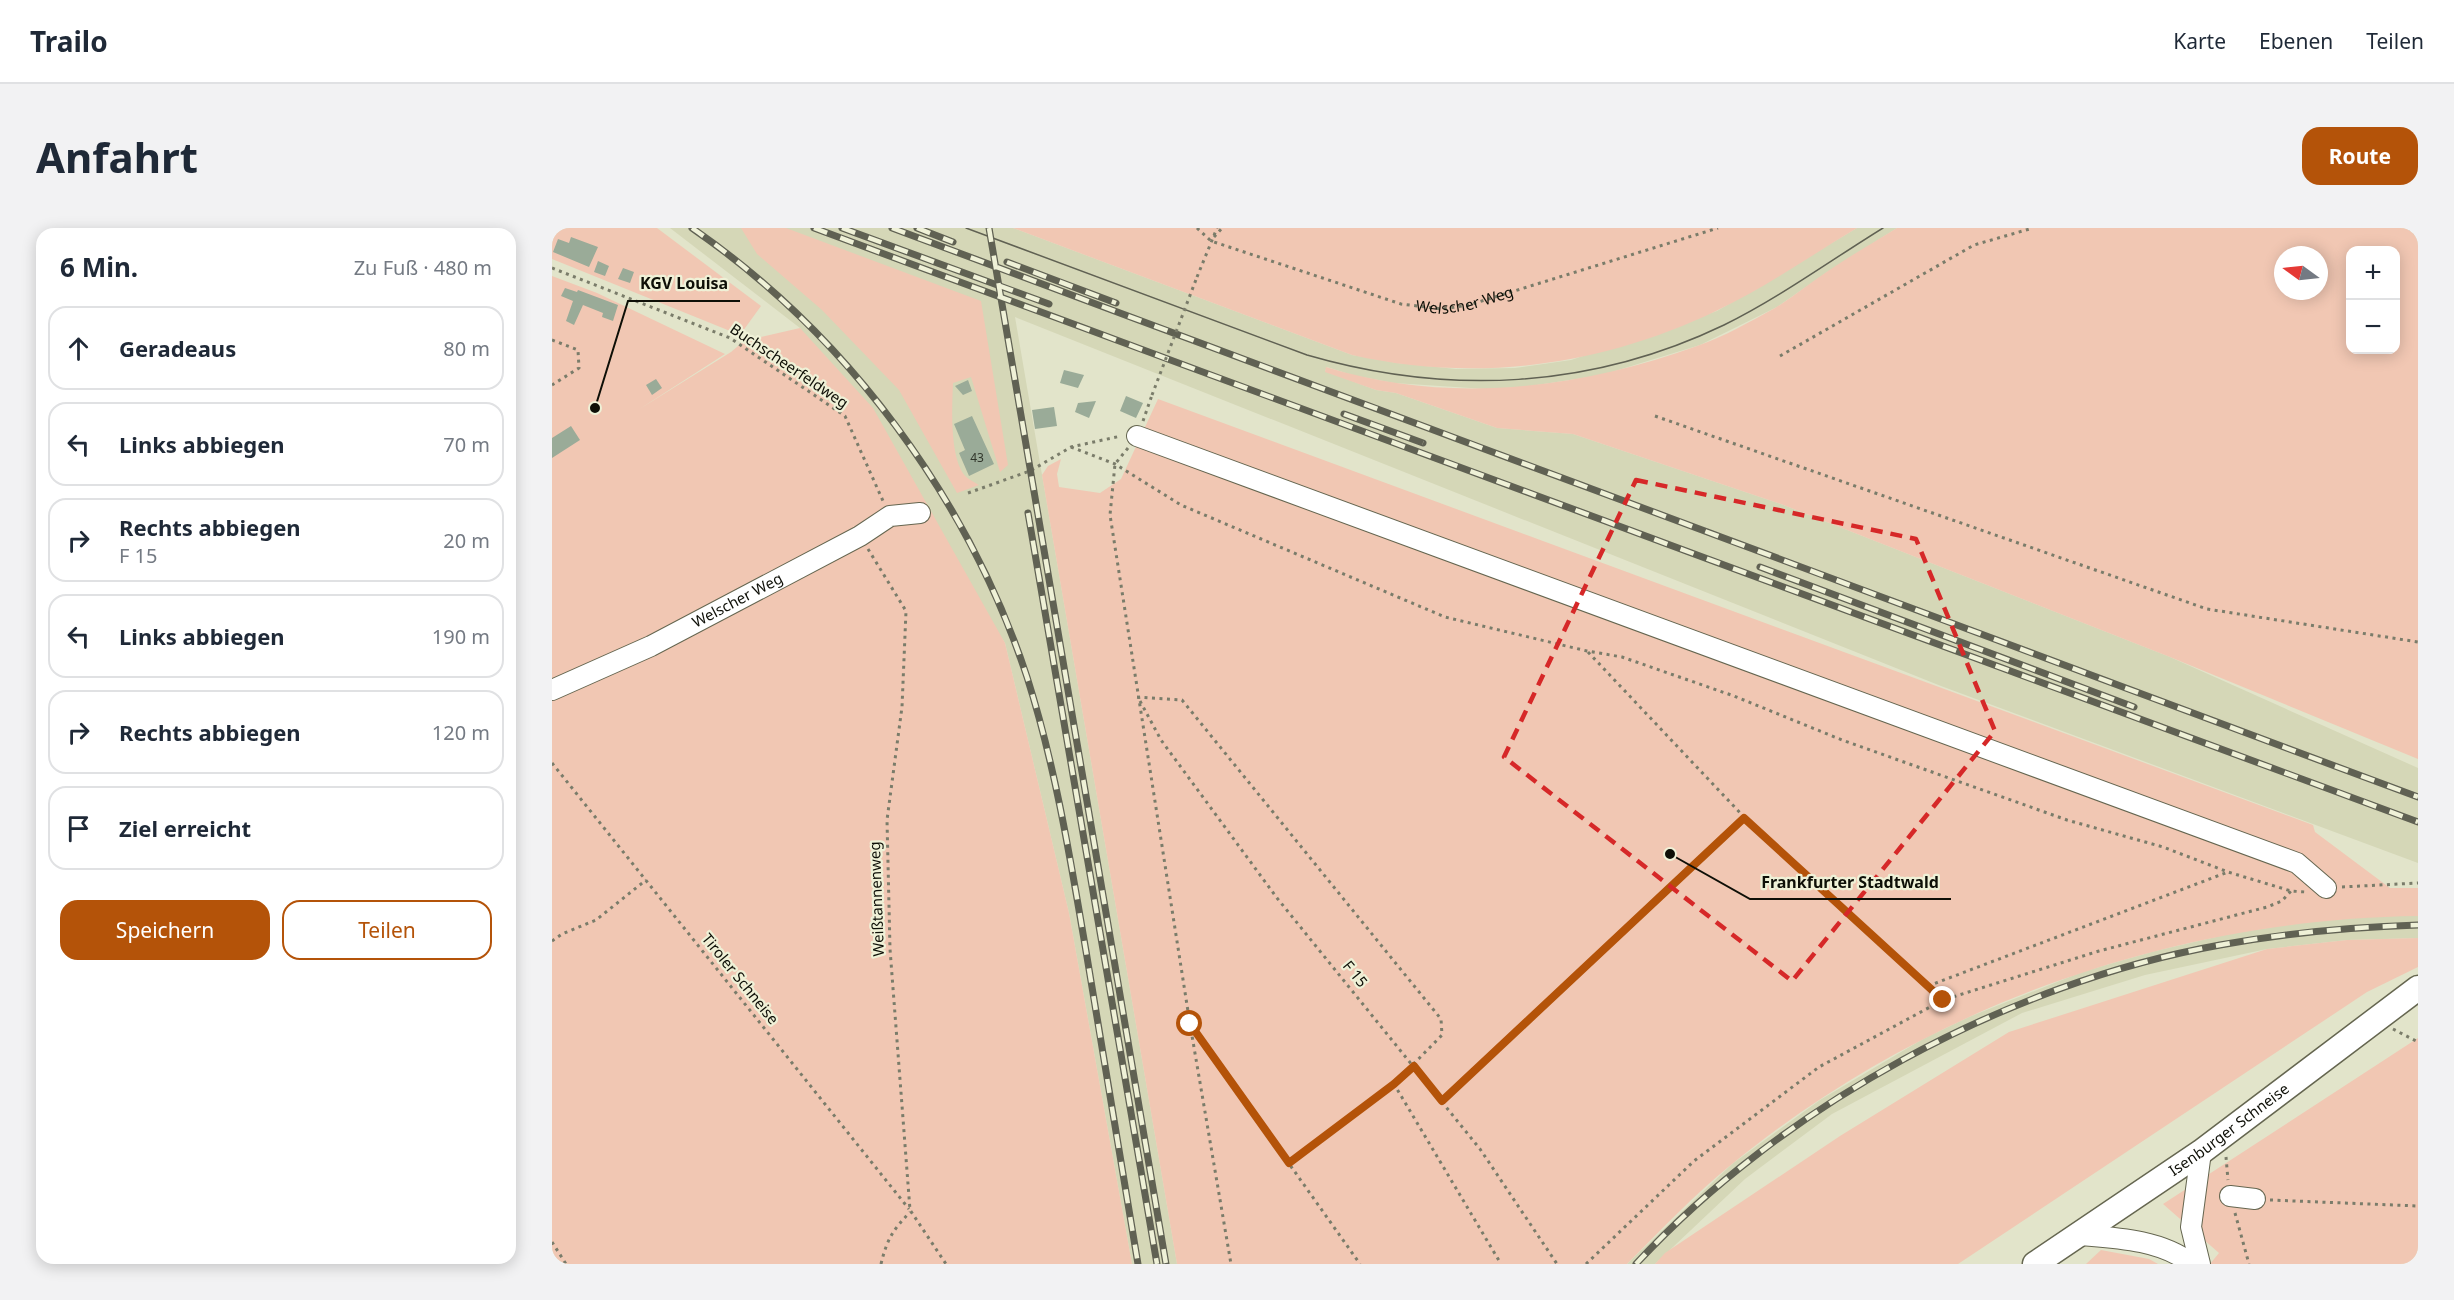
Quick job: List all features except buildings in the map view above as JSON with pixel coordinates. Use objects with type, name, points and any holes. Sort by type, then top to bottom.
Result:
[{"type":"main road","name":"Isenburger Schneise","points":[[2036,1264],[2201,1152],[2418,988]]},
{"type":"street","points":[[1137,436],[2297,863],[2326,888]]},
{"type":"street","name":"Welscher Weg","points":[[552,690],[651,646],[860,536],[890,516],[920,513]]},
{"type":"street","points":[[2200,1264],[2191,1227],[2201,1152]]},
{"type":"street","points":[[2230,1196],[2255,1199]]},
{"type":"street","points":[[2080,1235],[2121,1238],[2150,1244],[2183,1257],[2192,1264]]},
{"type":"path","points":[[1197,228],[1211,241]]},
{"type":"path","points":[[968,493],[1030,471],[1071,447],[1115,435],[1137,436],[1217,228]]},
{"type":"path","points":[[1211,241],[1221,228]]},
{"type":"path","name":"Welscher Weg","points":[[1211,241],[1401,303],[1442,309],[1469,305],[1718,228]]},
{"type":"path","points":[[1780,356],[1974,245],[2033,228]]},
{"type":"path","points":[[2409,228],[2418,236]]},
{"type":"path","name":"Buchscheerfeldweg","points":[[552,268],[730,338],[845,416],[890,516]]},
{"type":"path","points":[[552,340],[578,350],[579,368],[552,385]]},
{"type":"path","points":[[1655,416],[2207,609],[2418,642]]},
{"type":"path","points":[[1071,447],[1115,464],[1181,505],[1445,617],[1587,651],[1622,657],[1734,696],[1842,740],[2067,820],[2163,847],[2228,872],[2291,891],[2308,892],[2326,888],[2418,884]]},
{"type":"path","points":[[1115,464],[1110,515],[1137,697],[1231,1264]]},
{"type":"path","name":"Weißtannenweg","points":[[860,536],[906,611],[902,707],[887,820],[890,949],[910,1211],[946,1264]]},
{"type":"path","points":[[1587,651],[1744,818],[1943,1000]]},
{"type":"path","points":[[1137,697],[1182,700],[1441,1019],[1442,1035],[1414,1066],[1394,1084],[1289,1163]]},
{"type":"path","name":"F 15","points":[[1137,697],[1161,740],[1277,898],[1480,1149],[1557,1264]]},
{"type":"path","name":"Tiroler Schneise","points":[[552,763],[910,1211]]},
{"type":"path","points":[[1442,1101],[1744,818]]},
{"type":"path","points":[[1928,986],[2228,872]]},
{"type":"path","points":[[552,941],[562,934],[596,920],[646,880]]},
{"type":"path","points":[[1586,1264],[1694,1161],[1819,1067],[1943,1000],[2099,951],[2267,907],[2282,901],[2291,891]]},
{"type":"path","points":[[1190,1024],[1360,1264]]},
{"type":"path","points":[[2412,1039],[2418,1042]]},
{"type":"path","points":[[1394,1084],[1502,1264]]},
{"type":"path","points":[[2255,1199],[2418,1206]]},
{"type":"path","points":[[881,1264],[885,1246],[892,1231],[910,1211]]},
{"type":"path","points":[[552,1242],[566,1264]]},
{"type":"highlighted area","points":[[1636,480],[1916,539],[1995,731],[1792,981],[1504,757]]},
{"type":"shaded area","points":[[552,228],[657,228],[761,306],[740,335],[552,259]]},
{"type":"shaded area","points":[[670,228],[1013,228],[1352,355],[1397,363],[1456,369],[1515,368],[1571,360],[1717,311],[1857,228],[1897,228],[1777,307],[1700,345],[1602,375],[1524,387],[1486,389],[1394,383],[1352,375],[1327,367],[1325,371],[1376,390],[1396,393],[1497,428],[1573,434],[1781,504],[2170,657],[2418,768],[2418,863],[1941,686],[1015,317],[1177,1264],[1132,1264],[1069,913],[1005,643],[800,328]]},
{"type":"shaded area","points":[[741,228],[786,228],[981,301],[1008,465],[1000,472],[971,377],[953,383],[952,427],[957,461],[965,475],[979,485],[957,493],[899,390],[822,310],[757,254]]},
{"type":"shaded area","points":[[1013,228],[1857,228],[1752,292],[1716,311],[1672,330],[1628,345],[1537,364],[1491,368],[1445,368],[1352,355]]},
{"type":"shaded area","points":[[1897,228],[2418,228],[2418,759],[2170,657],[1781,504],[1573,434],[1497,428],[1396,393],[1376,390],[1325,372],[1326,367],[1372,379],[1419,386],[1466,388],[1513,387],[1560,382],[1606,373],[1652,361],[1727,333],[1775,308],[1836,265]]},
{"type":"shaded area","points":[[552,276],[597,293],[725,354],[638,410],[731,352],[744,341],[800,328],[873,408],[1005,643],[1069,913],[1132,1264],[552,1264]]},
{"type":"shaded area","points":[[1158,399],[2313,825],[2315,832],[2390,888],[2418,888],[2418,916],[2325,921],[2234,934],[2143,954],[2054,982],[1968,1017],[1885,1059],[1806,1108],[1718,1176],[1678,1212],[1627,1264],[1177,1264],[1042,475],[1048,466],[1061,459],[1057,474],[1059,487],[1100,493],[1121,479]]},
{"type":"shaded area","points":[[2375,916],[2418,916],[2418,938],[2347,940],[2267,949],[2145,975],[2022,1013],[1832,1114],[1745,1179],[1655,1264],[1627,1264],[1732,1164],[1820,1100],[1923,1039],[1969,1017],[2082,972],[2155,951],[2229,934],[2300,923]]},
{"type":"shaded area","points":[[2418,938],[2418,967],[2367,992],[1958,1264],[1655,1264],[1665,1253],[1840,1136],[2009,1032],[2267,949],[2347,940]]},
{"type":"shaded area","points":[[2418,1038],[2418,1264],[2210,1264],[2219,1253],[2163,1204]]},
{"type":"shaded area","points":[[2101,1250],[2149,1259],[2158,1264],[2086,1264]]},
{"type":"tram line","points":[[966,228],[1307,355],[1360,368],[1413,377],[1466,380],[1518,379],[1571,373],[1623,362],[1674,346],[1724,325],[1765,303],[1883,228]]},
{"type":"railway","points":[[692,228],[748,271],[801,318],[851,370],[896,426],[936,484],[972,546],[1002,611],[1037,711],[1062,816],[1138,1264]]},
{"type":"railway","points":[[814,228],[2418,822]]},
{"type":"railway","points":[[842,228],[1049,304]]},
{"type":"railway","points":[[892,228],[2418,797]]},
{"type":"railway","points":[[917,228],[953,242]]},
{"type":"railway","points":[[989,228],[1166,1264]]},
{"type":"railway","points":[[1007,262],[1116,303]]},
{"type":"railway","points":[[1344,414],[1423,443]]},
{"type":"railway","points":[[1028,513],[1157,1264]]},
{"type":"railway","points":[[1760,567],[2134,707]]},
{"type":"railway","points":[[1636,1264],[1694,1206],[1759,1153],[1829,1104],[1903,1059],[1981,1021],[2060,989],[2140,963],[2220,945],[2319,931],[2418,925]]},
{"type":"place","name":"KGV Louisa","points":[[595,408]]},
{"type":"place","name":"Frankfurter Stadtwald","points":[[1670,854]]},
{"type":"route","points":[[1190,1024],[1289,1163],[1394,1084],[1414,1066],[1442,1101],[1744,818],[1943,1000]]}]
